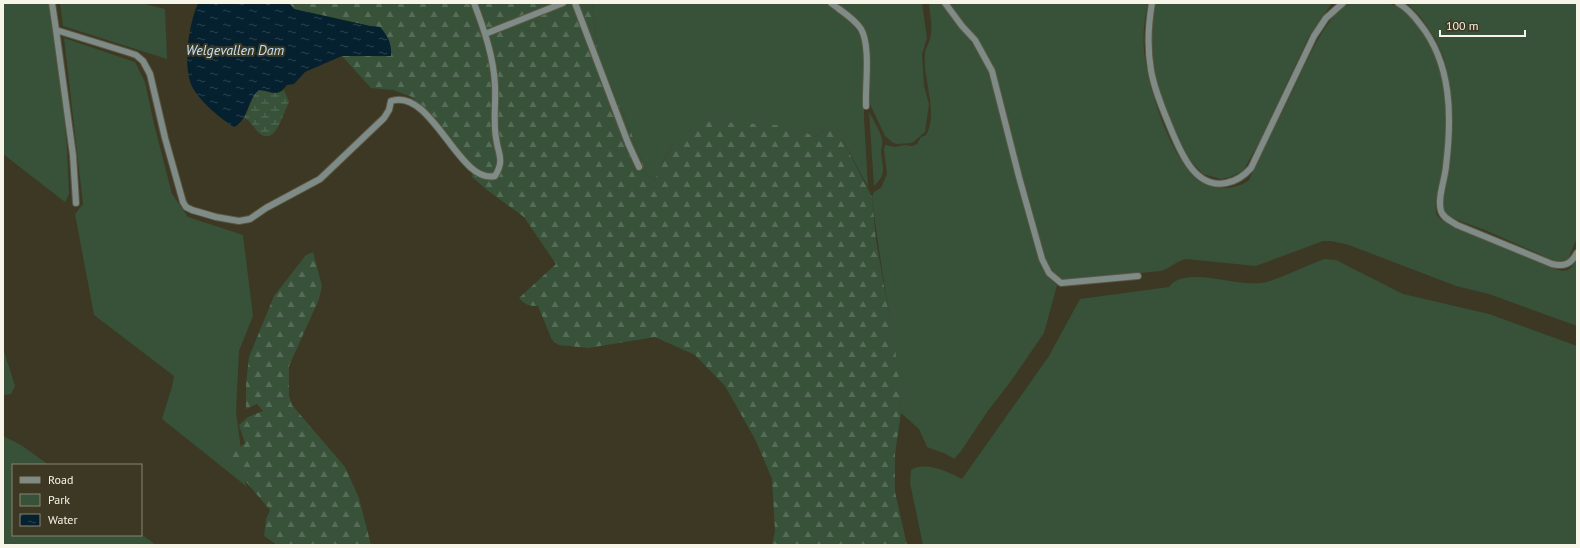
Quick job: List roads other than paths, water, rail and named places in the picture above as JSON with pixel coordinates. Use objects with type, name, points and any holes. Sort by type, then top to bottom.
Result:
[{"type":"street","points":[[52,3],[73,155],[76,203]]},
{"type":"street","points":[[56,30],[136,55],[143,61],[150,74],[165,138],[183,202],[186,207],[199,212],[239,221],[250,219],[266,208],[320,179],[384,118],[390,110],[391,101],[397,99],[415,104],[423,110],[473,169],[482,175],[489,177],[495,176],[501,165],[501,154],[496,138],[495,84],[485,34],[474,3]]},
{"type":"street","points":[[485,34],[563,3]]},
{"type":"street","points":[[575,3],[639,167]]},
{"type":"street","points":[[831,3],[856,23],[864,35],[866,48],[866,106]]},
{"type":"street","points":[[945,3],[974,40],[992,71],[1018,177],[1042,259],[1049,273],[1061,283],[1138,276]]},
{"type":"street","points":[[1152,3],[1148,24],[1148,49],[1157,96],[1178,148],[1192,168],[1202,178],[1209,182],[1222,184],[1232,182],[1244,176],[1251,168],[1314,36],[1326,18],[1343,3]]},
{"type":"street","points":[[1398,3],[1413,16],[1428,35],[1441,61],[1448,98],[1450,125],[1446,168],[1440,204],[1441,212],[1444,217],[1457,224],[1552,264],[1565,265],[1573,260],[1577,253]]},
{"type":"water","name":"Welgevallen Dam","points":[[198,3],[289,3],[294,9],[380,27],[389,40],[391,56],[342,56],[305,72],[294,84],[287,85],[277,93],[259,90],[252,99],[243,120],[234,127],[207,105],[194,90],[190,81],[187,59],[189,34]]}]
